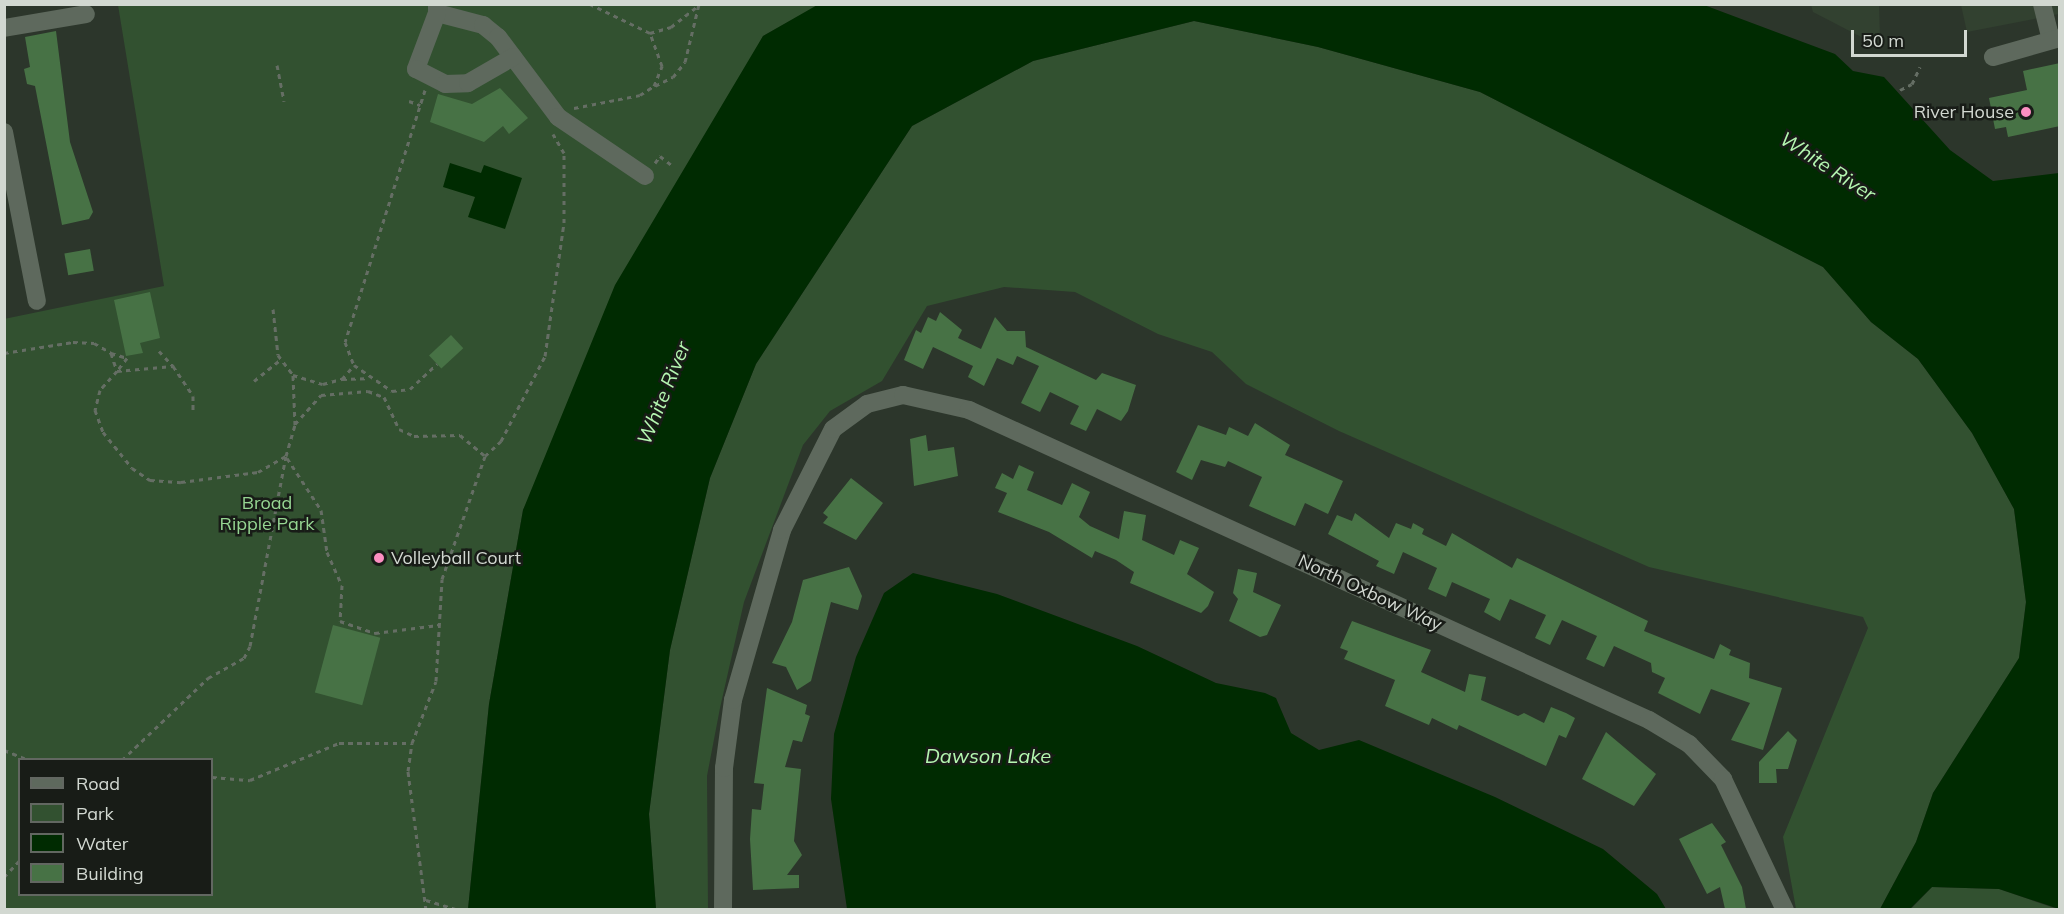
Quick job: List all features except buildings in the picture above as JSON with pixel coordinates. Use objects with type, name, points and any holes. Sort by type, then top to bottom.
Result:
[{"type":"street","points":[[1993,57],[2055,39],[2042,4]]},
{"type":"street","points":[[513,57],[468,83],[445,84],[416,69],[437,9],[483,25],[513,57],[558,117],[645,176]]},
{"type":"street","points":[[4,28],[86,14]]},
{"type":"street","points":[[4,132],[37,301]]},
{"type":"street","name":"North Oxbow Way","points":[[723,909],[724,768],[744,659],[782,530],[819,450],[842,421],[867,404],[903,395],[969,410],[1649,720],[1689,744],[1723,779],[1785,909]]},
{"type":"path","points":[[590,4],[650,33],[662,59],[654,86]]},
{"type":"path","points":[[650,33],[671,27],[698,5]]},
{"type":"path","points":[[574,108],[640,95],[673,77],[685,62],[698,5]]},
{"type":"path","points":[[277,65],[284,101]]},
{"type":"path","points":[[1900,90],[1912,84],[1920,67]]},
{"type":"path","points":[[426,87],[346,329],[354,365],[368,377],[402,392],[437,364]]},
{"type":"path","points":[[409,101],[420,105]]},
{"type":"path","points":[[426,909],[408,771],[412,743],[436,681],[442,579],[485,456],[501,441],[545,356],[564,223],[564,153],[548,123]]},
{"type":"path","points":[[273,309],[271,326],[281,358],[293,375],[310,384],[368,377]]},
{"type":"path","points":[[4,353],[73,342],[94,343],[111,353],[127,358],[100,390],[95,410],[103,432],[132,468],[150,480],[181,482],[258,472],[286,456]]},
{"type":"path","points":[[159,351],[173,366],[193,396],[193,410]]},
{"type":"path","points":[[111,353],[117,371]]},
{"type":"path","points":[[254,381],[281,358]]},
{"type":"path","points":[[342,379],[354,365]]},
{"type":"path","points":[[117,371],[173,366]]},
{"type":"path","points":[[123,758],[208,678],[244,658],[271,556],[286,456],[295,424],[293,375]]},
{"type":"path","points":[[295,424],[321,395],[368,391],[384,397],[399,429],[414,436],[460,435],[485,456]]},
{"type":"path","points":[[286,456],[321,510],[327,552],[342,585],[340,621],[375,633],[440,625]]},
{"type":"path","points":[[213,777],[250,780],[339,743],[412,743]]},
{"type":"path","points":[[4,750],[26,758]]},
{"type":"path","points":[[4,877],[18,862]]},
{"type":"path","points":[[426,900],[459,909]]},
{"type":"shaded area","points":[[1811,5],[1879,5],[1880,37],[1867,40],[1813,12]]},
{"type":"shaded area","points":[[1961,5],[2059,5],[2059,14],[1967,32]]},
{"type":"green space","name":"Broad Ripple Park","points":[[118,5],[819,5],[763,36],[523,510],[489,704],[468,909],[5,909],[4,319],[164,286]]},
{"type":"green space","points":[[1194,21],[1318,47],[1480,92],[1823,267],[1871,322],[1918,359],[1972,433],[2014,509],[2026,602],[2019,658],[1933,793],[1916,842],[1880,909],[1796,909],[1783,837],[1868,628],[1863,617],[1649,567],[1339,431],[1246,384],[1212,352],[1158,334],[1075,292],[1004,287],[927,306],[882,381],[830,411],[803,445],[744,602],[720,708],[707,776],[708,909],[656,910],[649,814],[670,650],[710,478],[756,364],[912,126],[1033,61]]},
{"type":"green space","points":[[1932,887],[1999,889],[2057,909],[1910,910]]},
{"type":"water","name":"White River","points":[[819,4],[1704,5],[1835,54],[1853,71],[1884,77],[1950,150],[1993,181],[2059,173],[2059,909],[1999,889],[1932,887],[1910,909],[1880,909],[1916,842],[1933,793],[2019,658],[2026,602],[2014,509],[1972,433],[1918,359],[1871,322],[1823,267],[1480,92],[1318,47],[1194,21],[1033,61],[912,126],[756,364],[710,478],[670,650],[649,814],[656,909],[468,909],[489,704],[523,510],[615,285],[763,36]]},
{"type":"water","points":[[450,163],[481,173],[484,165],[522,178],[505,229],[468,217],[475,197],[443,187]]},
{"type":"water","name":"Dawson Lake","points":[[913,573],[997,594],[1137,646],[1216,683],[1265,693],[1276,698],[1291,733],[1319,750],[1359,740],[1495,797],[1603,849],[1657,894],[1666,909],[847,909],[831,799],[834,734],[856,657],[884,593]]},
{"type":"place","name":"River House","points":[[2026,112]]},
{"type":"place","name":"Volleyball Court","points":[[379,558]]}]
